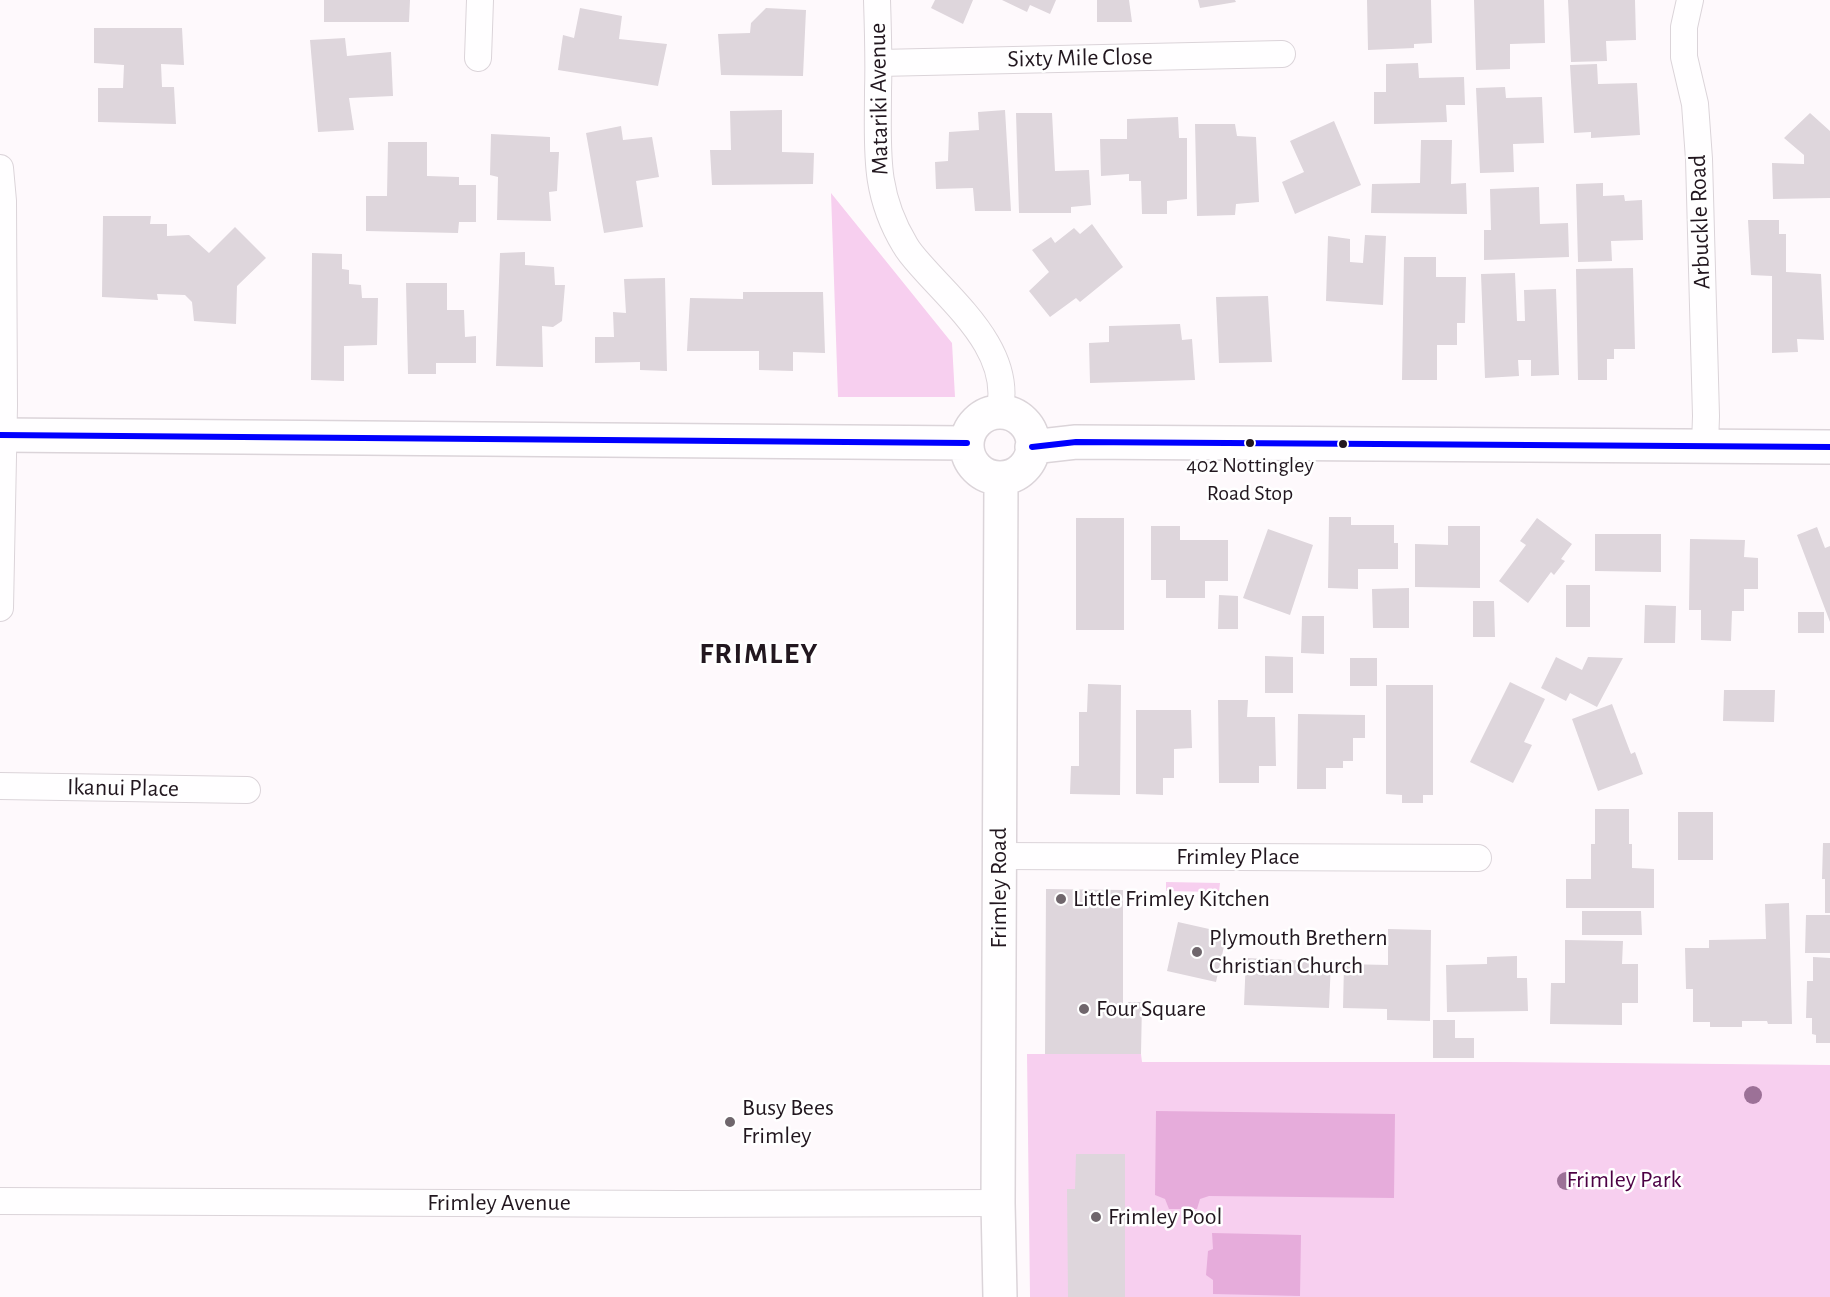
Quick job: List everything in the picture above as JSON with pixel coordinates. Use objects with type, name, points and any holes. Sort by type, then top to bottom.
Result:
[{"type":"street","points":[[478,58],[480,0]]},
{"type":"street","name":"Matariki Avenue","points":[[877,0],[878,157],[882,193],[890,219],[907,248],[972,322],[987,344],[997,366],[1001,386],[1002,402],[999,413]]},
{"type":"street","name":"Arbuckle Road","points":[[1690,0],[1684,27],[1684,57],[1695,104],[1699,159],[1705,446]]},
{"type":"street","name":"Sixty Mile Close","points":[[879,63],[1282,54]]},
{"type":"street","points":[[0,168],[3,201],[0,608]]},
{"type":"street","points":[[999,413],[1012,415],[1023,423],[1030,434],[1032,447],[1030,459],[1023,469],[1013,476],[1001,478],[987,476],[976,468],[968,456],[967,443],[970,431],[977,421],[987,415],[999,413]]},
{"type":"street","points":[[2,435],[967,443]]},
{"type":"street","points":[[1032,447],[1076,442],[1830,447]]},
{"type":"street","name":"Frimley Road","points":[[1000,1297],[998,856],[1001,478]]},
{"type":"street","name":"Ikanui Place","points":[[0,786],[247,790]]},
{"type":"street","name":"Frimley Place","points":[[998,856],[1478,858]]},
{"type":"street","name":"Frimley Avenue","points":[[0,1201],[998,1203]]},
{"type":"green space","points":[[831,193],[952,343],[955,397],[838,397]]},
{"type":"green space","points":[[1166,882],[1220,883],[1219,892],[1166,891]]},
{"type":"green space","name":"Frimley Park","points":[[1027,1054],[1141,1054],[1142,1062],[1830,1065],[1830,1297],[1030,1297]]},
{"type":"shaded area","points":[[1156,1111],[1395,1114],[1394,1198],[1209,1196],[1200,1199],[1197,1209],[1169,1209],[1165,1199],[1155,1195]]},
{"type":"shaded area","points":[[1212,1233],[1301,1235],[1300,1296],[1213,1294],[1213,1280],[1206,1275],[1208,1251],[1213,1249]]},
{"type":"building","points":[[324,0],[410,0],[409,22],[324,22]]},
{"type":"building","points":[[935,0],[973,0],[963,24],[931,8]]},
{"type":"building","points":[[1002,0],[1056,0],[1050,14],[1030,5],[1027,12]]},
{"type":"building","points":[[1097,0],[1129,0],[1132,22],[1097,22]]},
{"type":"building","points":[[1198,0],[1235,0],[1236,2],[1200,8]]},
{"type":"building","points":[[1367,0],[1431,0],[1432,43],[1414,44],[1414,48],[1368,50]]},
{"type":"building","points":[[1474,0],[1544,0],[1545,43],[1510,44],[1510,69],[1476,70]]},
{"type":"building","points":[[1568,0],[1635,0],[1636,40],[1606,41],[1607,61],[1571,62]]},
{"type":"building","points":[[580,8],[622,16],[619,39],[667,44],[658,86],[558,70],[563,35],[574,38]]},
{"type":"building","points":[[766,8],[806,10],[803,76],[721,75],[718,34],[750,33],[751,23]]},
{"type":"building","points":[[94,28],[182,28],[184,65],[161,64],[162,87],[174,87],[176,124],[98,122],[98,88],[123,88],[124,65],[94,63]]},
{"type":"building","points":[[345,38],[347,56],[391,52],[393,96],[349,98],[354,130],[318,132],[310,40]]},
{"type":"building","points":[[1418,63],[1419,78],[1464,77],[1465,105],[1446,105],[1447,122],[1374,124],[1374,92],[1386,92],[1386,64]]},
{"type":"building","points":[[1597,64],[1598,84],[1637,83],[1640,135],[1591,138],[1591,132],[1574,133],[1570,65]]},
{"type":"building","points":[[1505,87],[1506,98],[1542,97],[1544,143],[1513,144],[1514,172],[1480,173],[1476,88]]},
{"type":"building","points":[[782,110],[782,152],[814,153],[813,184],[712,185],[710,150],[731,150],[730,111]]},
{"type":"building","points":[[1005,110],[1011,211],[975,211],[973,188],[936,189],[935,162],[948,161],[949,132],[979,130],[978,112]]},
{"type":"building","points":[[1016,113],[1052,113],[1055,171],[1089,170],[1091,205],[1071,207],[1071,213],[1019,213]]},
{"type":"building","points":[[1810,113],[1830,131],[1830,198],[1773,199],[1772,163],[1804,164],[1804,155],[1784,138]]},
{"type":"building","points":[[1178,117],[1179,138],[1187,138],[1187,199],[1167,201],[1167,214],[1142,214],[1141,181],[1129,181],[1129,174],[1101,176],[1100,139],[1127,139],[1127,119]]},
{"type":"building","points":[[1334,121],[1361,185],[1295,214],[1282,182],[1304,172],[1290,141]]},
{"type":"building","points":[[1195,124],[1235,124],[1237,136],[1256,137],[1259,202],[1236,204],[1235,215],[1197,216]]},
{"type":"building","points":[[621,126],[623,140],[652,137],[659,177],[636,181],[643,227],[604,233],[586,133]]},
{"type":"building","points":[[491,134],[550,137],[550,152],[559,152],[557,191],[549,192],[551,221],[497,220],[498,177],[490,175]]},
{"type":"building","points":[[1421,140],[1452,140],[1451,184],[1466,183],[1467,214],[1371,213],[1372,184],[1420,183]]},
{"type":"building","points":[[388,142],[427,142],[427,176],[459,177],[459,185],[476,185],[476,222],[459,222],[458,233],[366,231],[366,196],[387,196]]},
{"type":"building","points":[[1603,183],[1603,196],[1624,195],[1625,201],[1642,200],[1643,240],[1611,241],[1612,261],[1578,262],[1576,184]]},
{"type":"building","points":[[1539,187],[1540,224],[1568,223],[1569,257],[1484,260],[1484,230],[1491,230],[1490,189]]},
{"type":"building","points":[[103,216],[151,216],[150,224],[167,224],[167,236],[189,235],[209,253],[235,227],[266,258],[237,286],[236,324],[194,321],[192,302],[185,295],[157,294],[158,300],[102,297]]},
{"type":"building","points":[[1748,220],[1779,220],[1779,234],[1786,234],[1786,272],[1821,274],[1824,340],[1797,339],[1798,352],[1772,353],[1772,276],[1751,275]]},
{"type":"building","points":[[1092,224],[1123,267],[1080,302],[1076,298],[1050,317],[1029,291],[1049,272],[1032,250],[1051,237],[1055,243],[1074,228],[1080,234]]},
{"type":"building","points":[[1365,235],[1386,236],[1383,305],[1326,301],[1328,236],[1350,239],[1350,262],[1363,263]]},
{"type":"building","points":[[525,252],[525,265],[554,267],[555,285],[565,285],[562,321],[553,327],[542,326],[543,367],[496,366],[500,253]]},
{"type":"building","points":[[312,253],[342,254],[342,269],[349,270],[349,284],[361,285],[362,298],[378,298],[377,345],[344,346],[344,381],[311,380]]},
{"type":"building","points":[[1404,257],[1436,257],[1436,277],[1466,277],[1465,323],[1457,323],[1457,345],[1437,345],[1437,380],[1402,380]]},
{"type":"building","points":[[1633,268],[1635,349],[1614,349],[1614,359],[1607,359],[1607,380],[1578,380],[1576,269]]},
{"type":"building","points":[[1515,273],[1517,321],[1525,321],[1524,290],[1556,289],[1559,375],[1531,376],[1531,360],[1518,360],[1519,376],[1485,378],[1481,274]]},
{"type":"building","points":[[665,278],[667,371],[640,370],[640,362],[595,363],[595,337],[614,337],[613,312],[626,313],[624,279]]},
{"type":"building","points":[[406,283],[447,283],[447,310],[464,310],[465,337],[476,336],[476,363],[436,363],[436,374],[408,374]]},
{"type":"building","points":[[743,292],[823,292],[825,353],[793,352],[793,371],[759,370],[759,351],[687,351],[690,298],[743,299]]},
{"type":"building","points":[[1268,296],[1272,362],[1219,363],[1216,297]]},
{"type":"building","points":[[1180,324],[1182,340],[1192,339],[1195,380],[1090,383],[1089,343],[1109,342],[1109,326]]},
{"type":"building","points":[[1329,517],[1351,517],[1351,525],[1394,525],[1394,543],[1398,543],[1398,569],[1358,569],[1358,589],[1328,588]]},
{"type":"building","points":[[1076,518],[1124,518],[1124,630],[1076,630]]},
{"type":"building","points":[[1537,518],[1572,544],[1561,559],[1565,561],[1554,575],[1551,572],[1528,603],[1499,581],[1526,545],[1520,541]]},
{"type":"building","points":[[1151,526],[1180,526],[1180,540],[1228,540],[1228,581],[1205,581],[1205,598],[1166,598],[1166,580],[1151,580]]},
{"type":"building","points":[[1448,526],[1480,526],[1480,588],[1415,587],[1415,544],[1448,545]]},
{"type":"building","points":[[1817,527],[1825,548],[1830,546],[1830,622],[1797,535]]},
{"type":"building","points":[[1268,529],[1313,545],[1290,615],[1243,598]]},
{"type":"building","points":[[1595,534],[1661,534],[1661,572],[1595,571]]},
{"type":"building","points":[[1690,539],[1745,540],[1744,557],[1758,558],[1758,589],[1744,589],[1744,611],[1732,611],[1731,641],[1701,640],[1701,610],[1689,610]]},
{"type":"building","points":[[1566,585],[1590,585],[1590,627],[1566,627]]},
{"type":"building","points":[[1409,588],[1409,628],[1373,628],[1372,589]]},
{"type":"building","points":[[1219,595],[1238,596],[1238,629],[1218,629]]},
{"type":"building","points":[[1473,601],[1494,601],[1495,637],[1473,637]]},
{"type":"building","points":[[1645,605],[1676,606],[1675,643],[1644,643]]},
{"type":"building","points":[[1798,612],[1824,612],[1824,633],[1798,633]]},
{"type":"building","points":[[1302,616],[1324,616],[1324,654],[1301,653]]},
{"type":"building","points":[[1265,656],[1293,657],[1293,693],[1265,693]]},
{"type":"building","points":[[1556,657],[1582,670],[1588,657],[1623,658],[1597,707],[1570,693],[1566,701],[1541,688]]},
{"type":"building","points":[[1350,658],[1377,658],[1377,686],[1350,686]]},
{"type":"building","points":[[1510,682],[1545,699],[1524,742],[1532,745],[1513,783],[1470,762]]},
{"type":"building","points":[[1088,684],[1121,685],[1120,795],[1070,794],[1071,766],[1079,766],[1079,712],[1087,712]]},
{"type":"building","points":[[1386,685],[1433,685],[1433,795],[1423,795],[1423,803],[1402,803],[1402,795],[1386,794]]},
{"type":"building","points":[[1724,690],[1775,690],[1774,722],[1723,721]]},
{"type":"building","points":[[1218,700],[1248,700],[1247,717],[1275,717],[1276,766],[1259,766],[1259,783],[1219,783]]},
{"type":"building","points":[[1612,704],[1631,754],[1635,752],[1643,774],[1598,791],[1572,719]]},
{"type":"building","points":[[1136,710],[1191,710],[1192,748],[1174,749],[1174,778],[1163,778],[1163,795],[1136,794]]},
{"type":"building","points":[[1298,714],[1365,715],[1365,738],[1353,738],[1353,761],[1343,761],[1343,768],[1326,768],[1326,789],[1297,789]]},
{"type":"building","points":[[1595,809],[1629,809],[1632,868],[1654,869],[1654,908],[1566,908],[1566,879],[1591,879],[1591,844],[1595,844]]},
{"type":"building","points":[[1678,812],[1713,812],[1713,860],[1678,860]]},
{"type":"building","points":[[1823,843],[1830,843],[1830,913],[1825,913],[1825,879],[1822,879]]},
{"type":"building","name":"Four Square","points":[[1046,889],[1123,890],[1123,1015],[1128,1016],[1128,1002],[1142,1002],[1141,1054],[1045,1054]]},
{"type":"building","points":[[1789,903],[1792,1024],[1742,1021],[1742,1027],[1710,1027],[1710,1022],[1693,1022],[1693,989],[1686,989],[1685,948],[1709,948],[1709,940],[1766,939],[1765,904]]},
{"type":"building","points":[[1582,911],[1641,911],[1642,935],[1582,935]]},
{"type":"building","points":[[1806,915],[1830,915],[1830,953],[1805,953]]},
{"type":"building","name":"Plymouth Brethern Christian Church","points":[[1178,922],[1227,933],[1216,982],[1167,971]]},
{"type":"building","points":[[1388,929],[1431,930],[1430,1021],[1387,1020],[1387,1009],[1343,1008],[1344,964],[1388,965]]},
{"type":"building","points":[[1565,940],[1623,941],[1622,964],[1638,964],[1638,1003],[1622,1003],[1622,1025],[1550,1024],[1551,983],[1565,983]]},
{"type":"building","points":[[1517,956],[1517,978],[1527,978],[1528,1011],[1447,1012],[1446,965],[1487,964],[1487,957]]},
{"type":"building","points":[[1813,957],[1830,958],[1830,1043],[1816,1043],[1816,1035],[1812,1034],[1812,1018],[1806,1018],[1807,981],[1813,981]]},
{"type":"building","points":[[1246,958],[1331,962],[1329,1008],[1244,1005]]},
{"type":"building","points":[[1433,1020],[1455,1020],[1455,1038],[1474,1038],[1474,1058],[1433,1058]]},
{"type":"building","name":"Frimley Pool","points":[[1076,1154],[1125,1154],[1125,1297],[1068,1297],[1067,1189],[1075,1189]]},
{"type":"transit line","points":[[0,435],[967,443]]},
{"type":"transit line","points":[[1032,447],[1076,442],[1830,447]]},
{"type":"place","name":"402 Nottingley Road Stop","points":[[1250,443]]},
{"type":"place","name":"Little Frimley Kitchen","points":[[1061,899]]},
{"type":"place","name":"Plymouth Brethern Christian Church","points":[[1197,952]]},
{"type":"place","name":"Four Square","points":[[1084,1009]]},
{"type":"place","name":"Busy Bees Frimley","points":[[730,1122]]},
{"type":"place","name":"Frimley Pool","points":[[1096,1217]]},
{"type":"district","name":"FRIMLEY","points":[[759,654]]}]
